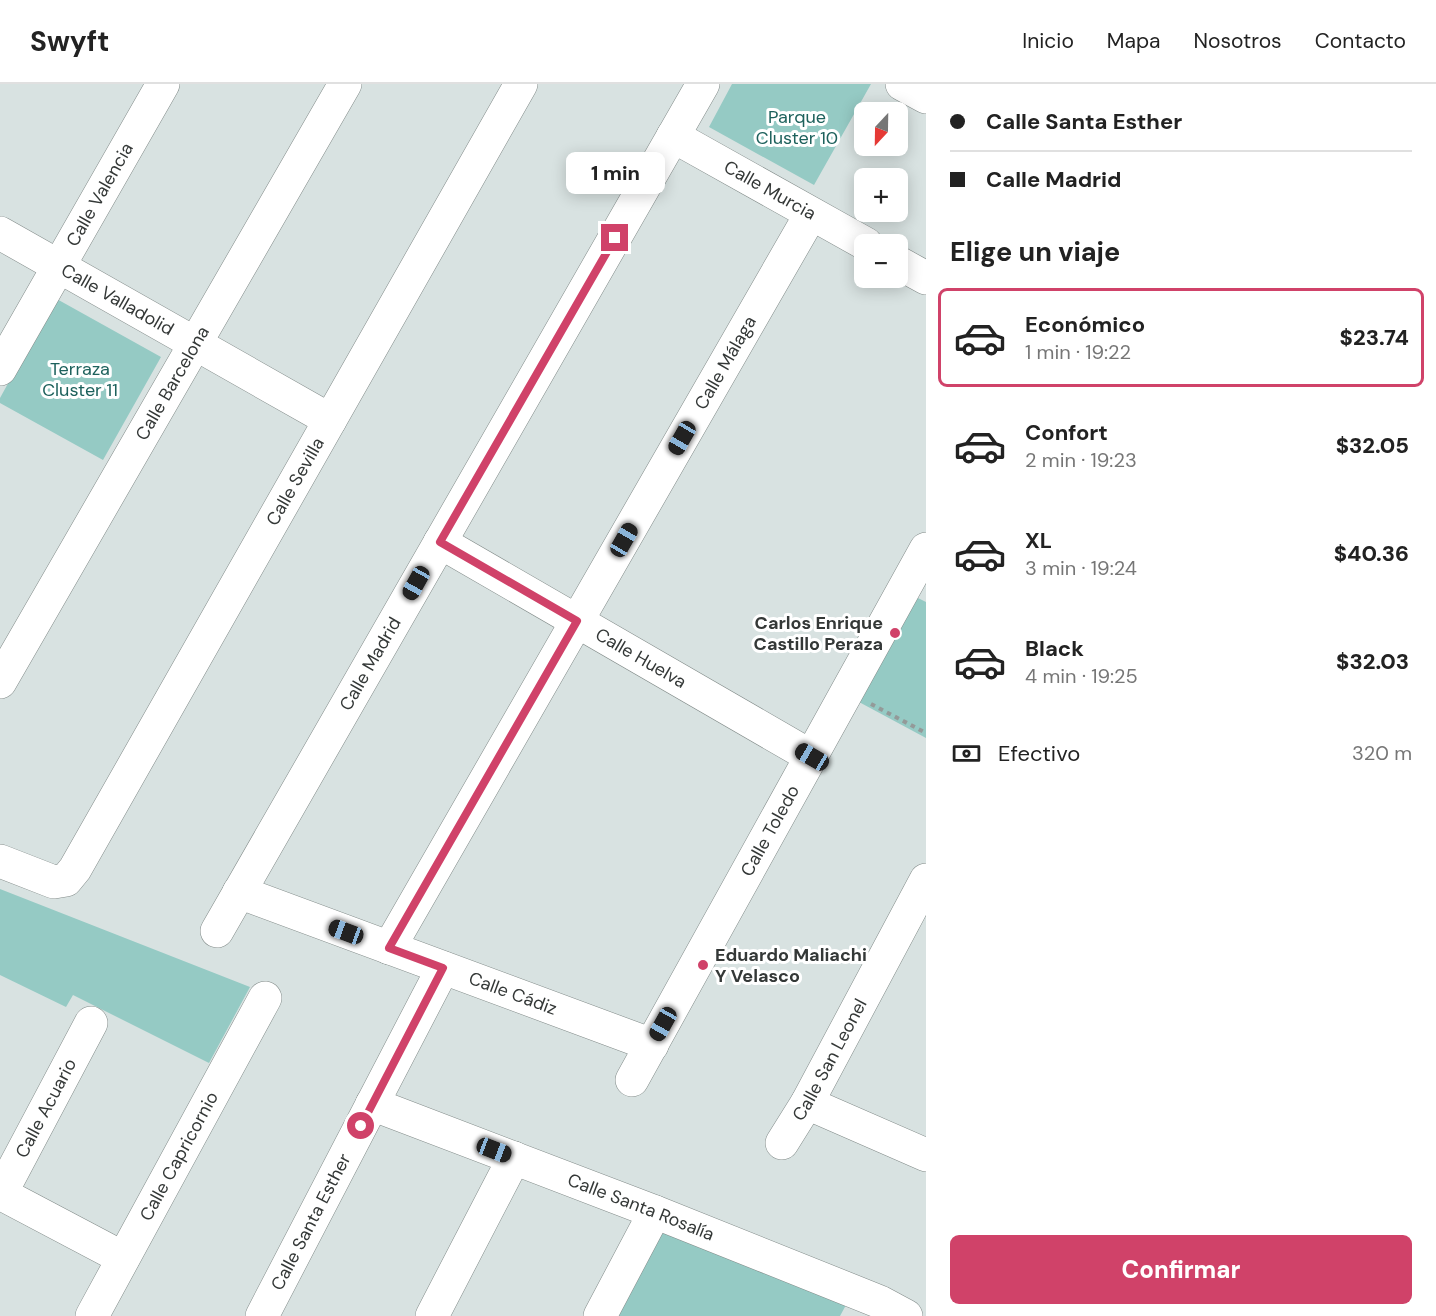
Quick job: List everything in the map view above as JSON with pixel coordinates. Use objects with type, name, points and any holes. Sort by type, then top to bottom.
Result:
[{"type":"street","name":"Calle Valencia","points":[[0,369],[163,84]]},
{"type":"street","name":"Calle Barcelona","points":[[0,682],[345,84]]},
{"type":"street","name":"Calle Sevilla","points":[[0,861],[54,882],[66,880],[521,84]]},
{"type":"street","name":"Calle Madrid","points":[[217,931],[703,84]]},
{"type":"street","points":[[902,84],[926,97]]},
{"type":"street","name":"Calle Murcia","points":[[673,136],[854,237]]},
{"type":"street","name":"Calle Málaga","points":[[389,948],[811,214]]},
{"type":"street","name":"Calle Valladolid","points":[[0,233],[330,420]]},
{"type":"street","points":[[908,268],[926,278]]},
{"type":"street","name":"Calle Huelva","points":[[440,542],[812,757]]},
{"type":"street","name":"Calle Toledo","points":[[632,1080],[926,549]]},
{"type":"street","name":"Calle San Leonel","points":[[782,1143],[807,1103],[926,880]]},
{"type":"street","name":"Calle Cádiz","points":[[239,892],[652,1045]]},
{"type":"street","name":"Calle Santa Esther","points":[[262,1316],[443,968]]},
{"type":"street","name":"Calle Capricornio","points":[[92,1316],[265,998]]},
{"type":"street","name":"Calle Acuario","points":[[0,1193],[91,1023]]},
{"type":"street","points":[[807,1103],[926,1155]]},
{"type":"street","name":"Calle Santa Rosalía","points":[[372,1104],[655,1212],[880,1302],[906,1316]]},
{"type":"street","points":[[432,1316],[514,1158]]},
{"type":"street","points":[[0,1193],[123,1258]]},
{"type":"street","points":[[600,1316],[655,1212]]},
{"type":"path","points":[[848,692],[926,733]]},
{"type":"green space","name":"Parque Cluster 10","points":[[732,84],[871,84],[861,102],[854,102],[854,114],[814,185],[709,127]]},
{"type":"green space","name":"Terraza Cluster 11","points":[[55,298],[161,357],[103,460],[0,403],[0,398]]},
{"type":"green space","points":[[916,597],[926,602],[926,738],[859,702]]},
{"type":"green space","points":[[0,889],[250,987],[209,1063],[73,995],[66,1007],[0,975]]},
{"type":"green space","points":[[661,1232],[846,1305],[840,1316],[615,1316]]},
{"type":"place","name":"Carlos Enrique Castillo Peraza","points":[[895,633]]},
{"type":"place","name":"Eduardo Maliachi Y Velasco","points":[[703,965]]},
{"type":"route","points":[[361,1126],[443,968],[389,948],[577,621],[440,542],[615,238]]}]
